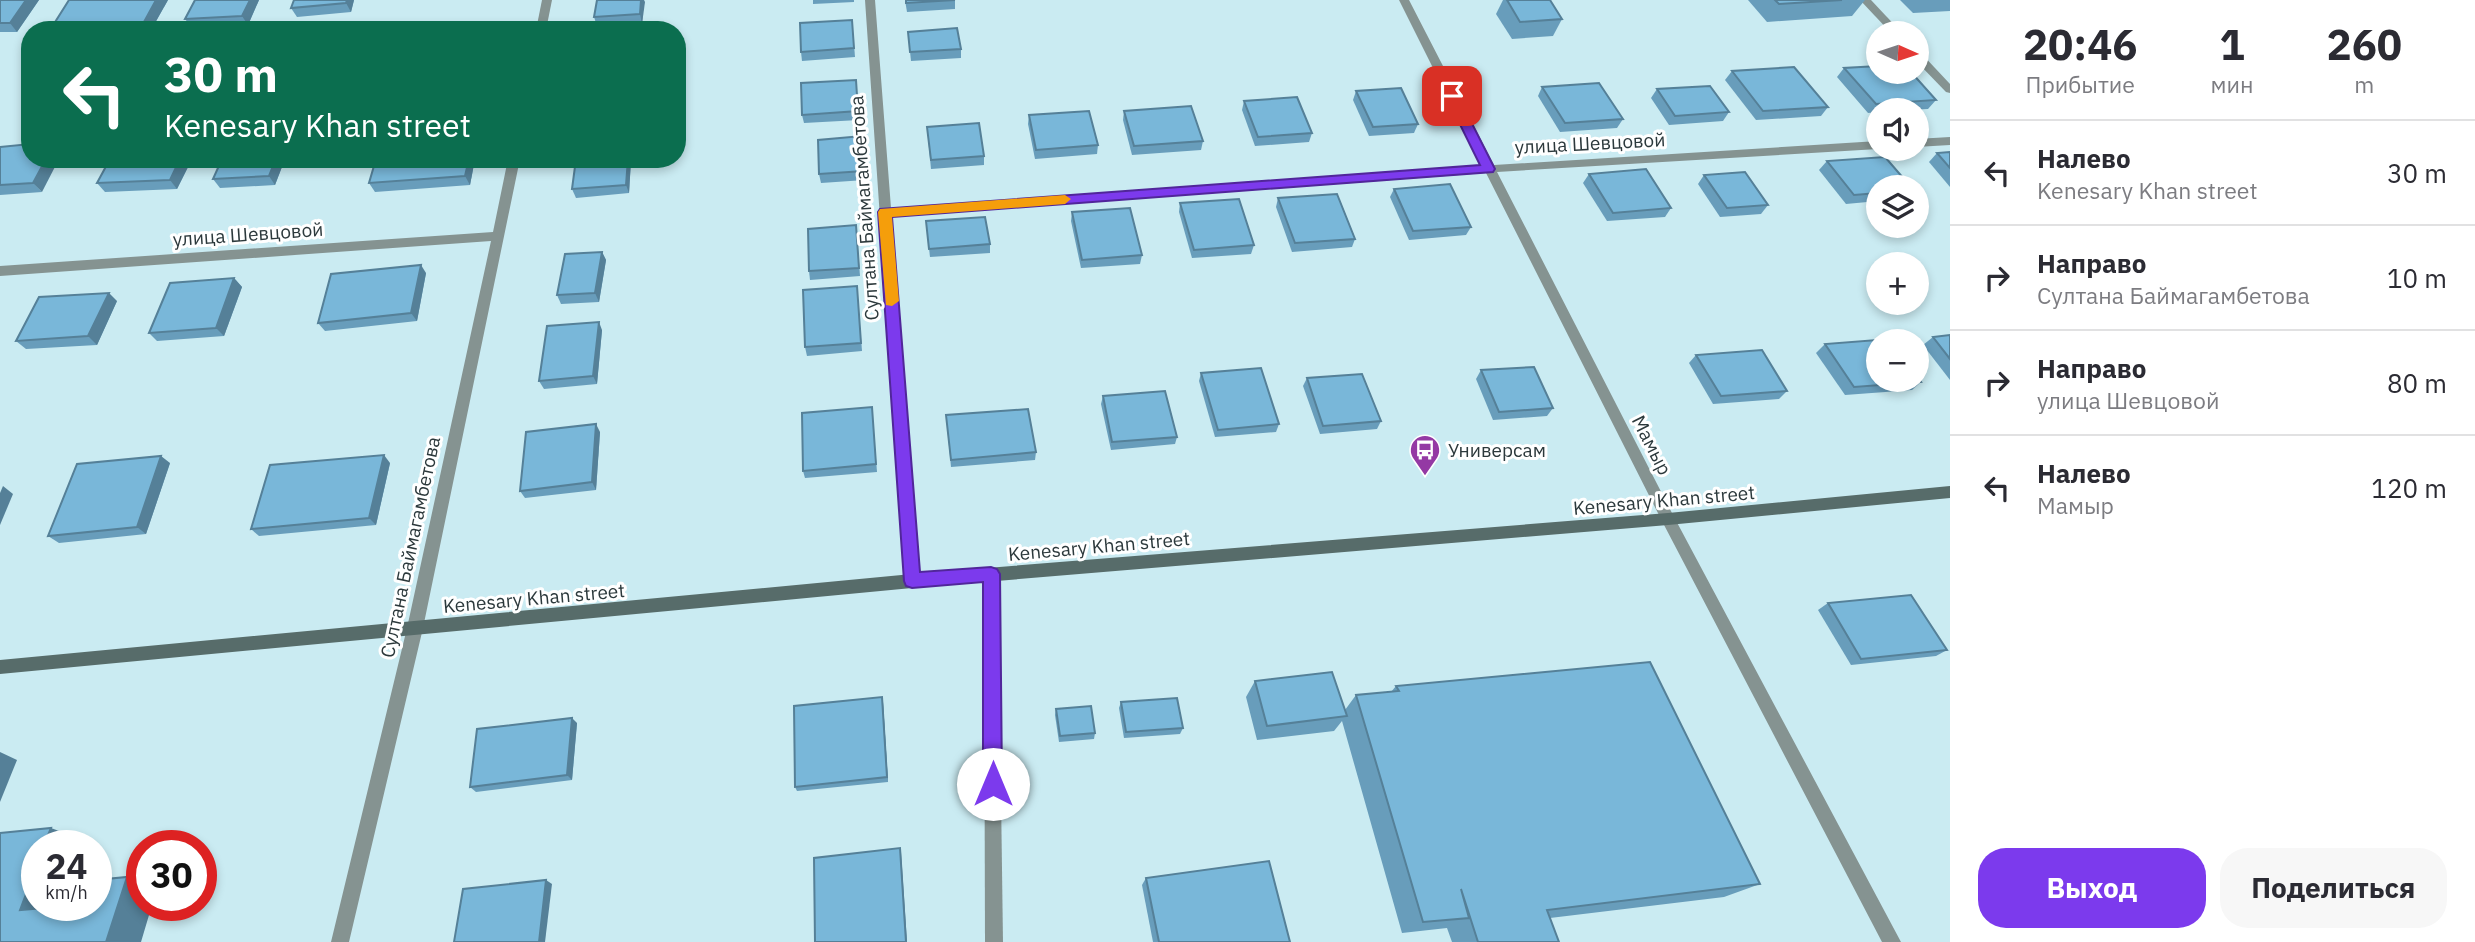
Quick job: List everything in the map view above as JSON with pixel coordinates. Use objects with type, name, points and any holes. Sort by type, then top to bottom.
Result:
[{"type":"main road","name":"Kenesary Khan street","points":[[0,667],[912,581],[1668,519],[1950,492]]},
{"type":"street","points":[[543,21],[547,0]]},
{"type":"street","name":"Султана Баймагамбетова","points":[[870,0],[912,581]]},
{"type":"street","name":"Мамыр","points":[[1404,0],[1668,519],[1892,942]]},
{"type":"street","points":[[1866,0],[1886,21]]},
{"type":"street","points":[[1929,68],[1950,90]]},
{"type":"street","points":[[1929,142],[1950,141]]},
{"type":"street","name":"улица Шевцовой","points":[[885,212],[1489,169],[1866,146]]},
{"type":"street","name":"Султана Баймагамбетова","points":[[340,942],[415,628],[512,168]]},
{"type":"street","name":"улица Шевцовой","points":[[0,271],[498,236]]},
{"type":"street","points":[[991,574],[994,942]]},
{"type":"building","points":[[0,0],[26,0],[10,23],[0,23]]},
{"type":"building","points":[[69,0],[156,0],[145,21],[56,21]]},
{"type":"building","points":[[195,0],[250,0],[242,16],[185,19]]},
{"type":"building","points":[[294,0],[347,0],[346,3],[291,8]]},
{"type":"building","points":[[597,0],[641,0],[640,14],[594,17]]},
{"type":"building","points":[[906,0],[955,0],[906,3]]},
{"type":"building","points":[[1507,0],[1550,0],[1562,19],[1520,22]]},
{"type":"building","points":[[1775,0],[1842,0],[1779,4]]},
{"type":"building","points":[[852,20],[854,48],[801,52],[800,23]]},
{"type":"building","points":[[957,28],[961,49],[910,52],[908,32]]},
{"type":"building","points":[[1794,67],[1828,107],[1763,111],[1732,71]]},
{"type":"building","points":[[1866,67],[1866,84],[1922,84],[1936,100],[1871,98],[1844,68]]},
{"type":"building","points":[[856,80],[858,111],[802,115],[801,83]]},
{"type":"building","points":[[1599,83],[1623,119],[1565,123],[1542,87]]},
{"type":"building","points":[[1710,86],[1729,112],[1675,116],[1657,89]]},
{"type":"building","points":[[1401,88],[1418,124],[1373,127],[1356,91]]},
{"type":"building","points":[[1297,97],[1312,133],[1258,137],[1244,101]]},
{"type":"building","points":[[1191,106],[1203,141],[1134,146],[1124,111]]},
{"type":"building","points":[[1089,111],[1098,145],[1036,150],[1029,115]]},
{"type":"building","points":[[979,123],[984,156],[931,160],[927,127]]},
{"type":"building","points":[[862,136],[864,171],[819,174],[818,140]]},
{"type":"building","points":[[21,145],[21,168],[41,168],[33,183],[0,185],[0,147]]},
{"type":"building","points":[[1950,152],[1950,168],[1937,153]]},
{"type":"building","points":[[1866,158],[1866,161],[1888,161],[1901,175],[1866,175],[1866,194],[1854,195],[1827,161]]},
{"type":"building","points":[[105,168],[176,168],[170,180],[97,183]]},
{"type":"building","points":[[218,168],[272,168],[269,176],[213,179]]},
{"type":"building","points":[[373,168],[467,168],[465,176],[369,183]]},
{"type":"building","points":[[575,168],[627,168],[626,185],[572,189]]},
{"type":"building","points":[[1646,169],[1671,208],[1613,213],[1589,174]]},
{"type":"building","points":[[1745,172],[1768,205],[1727,208],[1704,175]]},
{"type":"building","points":[[1450,184],[1471,227],[1413,231],[1394,189]]},
{"type":"building","points":[[1337,194],[1355,239],[1295,243],[1278,198]]},
{"type":"building","points":[[1239,199],[1254,245],[1194,250],[1180,203]]},
{"type":"building","points":[[1130,208],[1142,255],[1082,260],[1072,212]]},
{"type":"building","points":[[985,217],[990,244],[929,249],[926,221]]},
{"type":"building","points":[[856,225],[859,268],[809,271],[808,229]]},
{"type":"building","points":[[602,252],[595,293],[557,295],[565,254]]},
{"type":"building","points":[[421,265],[411,313],[318,323],[331,274]]},
{"type":"building","points":[[234,278],[216,328],[149,333],[170,283]]},
{"type":"building","points":[[857,286],[861,343],[805,347],[803,290]]},
{"type":"building","points":[[109,293],[88,336],[16,341],[39,297]]},
{"type":"building","points":[[599,322],[593,376],[539,381],[547,326]]},
{"type":"building","points":[[1950,335],[1950,359],[1933,337]]},
{"type":"building","points":[[1866,341],[1866,386],[1854,387],[1825,344]]},
{"type":"building","points":[[1762,350],[1787,391],[1721,396],[1696,355]]},
{"type":"building","points":[[1534,367],[1553,408],[1499,412],[1481,370]]},
{"type":"building","points":[[1261,368],[1279,424],[1218,430],[1201,373]]},
{"type":"building","points":[[1362,374],[1381,421],[1323,426],[1307,378]]},
{"type":"building","points":[[1165,391],[1177,437],[1112,442],[1103,396]]},
{"type":"building","points":[[872,407],[876,464],[803,471],[802,413]]},
{"type":"building","points":[[1028,409],[1036,452],[951,460],[946,415]]},
{"type":"building","points":[[596,424],[592,482],[520,491],[526,432]]},
{"type":"building","points":[[384,455],[369,518],[251,529],[270,465]]},
{"type":"building","points":[[161,456],[137,527],[48,536],[77,464]]},
{"type":"building","points":[[1911,595],[1947,650],[1861,659],[1828,603]]},
{"type":"building","points":[[1650,662],[1760,884],[1547,910],[1559,942],[1478,942],[1461,889],[1469,918],[1423,922],[1356,695],[1399,691],[1396,686]]},
{"type":"building","points":[[1332,672],[1347,716],[1267,726],[1255,681]]},
{"type":"building","points":[[882,697],[887,777],[795,787],[794,706]]},
{"type":"building","points":[[1177,698],[1183,728],[1126,732],[1121,702]]},
{"type":"building","points":[[1091,706],[1095,733],[1060,736],[1056,709]]},
{"type":"building","points":[[572,718],[567,775],[470,787],[477,729]]},
{"type":"building","points":[[21,831],[21,921],[112,921],[112,878],[126,877],[106,942],[0,942],[0,833]]},
{"type":"building","points":[[900,848],[906,942],[815,942],[814,858]]},
{"type":"building","points":[[1269,861],[1290,942],[1159,942],[1146,878]]},
{"type":"building","points":[[546,880],[539,942],[454,942],[463,889]]},
{"type":"slow traffic","points":[[892,301],[885,212],[1065,199]]},
{"type":"place","name":"Универсам","points":[[1425,477]]},
{"type":"route","points":[[993,784],[991,574],[912,581],[885,212],[1489,169],[1452,96]]}]
